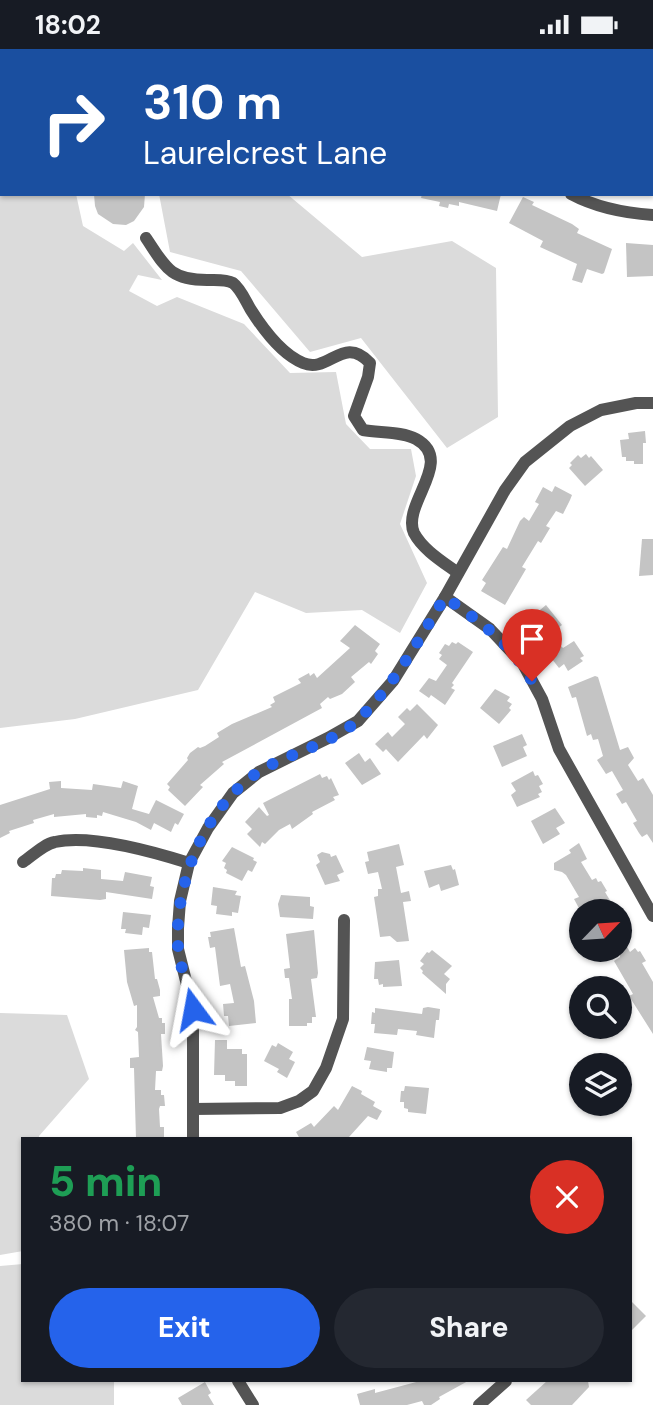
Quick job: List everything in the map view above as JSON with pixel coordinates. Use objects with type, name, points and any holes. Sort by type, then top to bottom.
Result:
[{"type":"street","points":[[575,196],[617,212],[653,215]]},
{"type":"street","points":[[146,237],[166,268],[181,278],[231,282],[260,324],[286,353],[303,363],[312,365],[349,351],[362,354],[370,363],[368,377],[354,416],[363,430],[416,439],[427,448],[432,464],[414,512],[412,525],[422,544],[458,573]]},
{"type":"street","points":[[193,1137],[193,1009],[178,949],[180,901],[189,863],[208,828],[233,793],[259,772],[328,739],[358,721],[393,681],[445,597],[505,490],[525,461],[570,426],[601,410],[636,403],[653,403]]},
{"type":"street","points":[[445,597],[490,629],[523,664],[542,699],[559,749],[653,916]]},
{"type":"street","points":[[23,862],[53,842],[95,841],[154,852],[189,863]]},
{"type":"street","points":[[193,1109],[280,1108],[299,1101],[313,1091],[326,1068],[343,1019],[344,921]]},
{"type":"street","points":[[240,1382],[253,1405]]},
{"type":"street","points":[[479,1405],[505,1382]]},
{"type":"shaded area","points":[[0,196],[76,196],[83,226],[124,251],[133,243],[162,280],[138,275],[129,291],[157,306],[177,297],[244,324],[290,373],[336,372],[346,424],[370,449],[411,449],[416,476],[400,524],[427,583],[400,633],[362,610],[306,613],[255,592],[198,690],[75,719],[0,728]]},
{"type":"shaded area","points":[[159,196],[289,196],[362,257],[452,241],[496,268],[498,417],[447,448],[361,338],[310,352],[241,271],[170,252]]},
{"type":"shaded area","points":[[0,1013],[67,1015],[89,1079],[39,1137],[21,1137],[21,1251],[0,1255]]},
{"type":"shaded area","points":[[21,1264],[21,1382],[114,1382],[114,1405],[0,1405],[0,1266]]},
{"type":"building","points":[[94,196],[145,196],[144,207],[134,221],[126,225],[113,224],[98,214]]},
{"type":"building","points":[[501,196],[497,211],[459,202],[459,206],[449,204],[448,208],[439,206],[440,202],[421,198]]},
{"type":"building","points":[[523,197],[534,202],[532,205],[572,224],[579,229],[577,233],[612,249],[604,273],[587,269],[582,283],[572,280],[577,264],[540,247],[543,241],[509,223]]},
{"type":"building","points":[[626,243],[653,245],[653,276],[627,277]]},
{"type":"building","points":[[645,431],[643,464],[626,461],[626,457],[622,457],[620,440],[629,439],[628,433]]},
{"type":"building","points":[[586,454],[603,470],[585,486],[569,468],[578,455],[581,458]]},
{"type":"building","points":[[555,486],[572,495],[570,500],[563,514],[556,511],[546,526],[550,528],[541,543],[538,541],[522,567],[526,569],[505,605],[481,591],[486,583],[482,580],[503,547],[507,549],[520,521],[524,517],[529,521],[539,504],[535,502],[543,487],[552,492]]},
{"type":"building","points":[[642,539],[653,539],[653,575],[639,576]]},
{"type":"building","points":[[546,605],[562,625],[547,636],[542,636],[539,631],[535,634],[528,625],[528,620]]},
{"type":"building","points":[[355,625],[380,644],[375,651],[378,654],[371,664],[369,662],[351,677],[355,682],[342,694],[330,699],[328,697],[320,704],[322,708],[222,762],[224,764],[200,785],[203,787],[185,806],[168,790],[170,787],[167,784],[188,760],[190,753],[219,737],[217,733],[232,724],[272,707],[270,705],[275,702],[273,697],[301,683],[298,679],[309,673],[310,676],[314,673],[317,678],[350,648],[340,641]]},
{"type":"building","points":[[574,641],[584,656],[580,658],[583,661],[568,671],[564,664],[559,668],[548,654]]},
{"type":"building","points":[[452,642],[458,642],[473,652],[452,683],[454,685],[451,688],[455,690],[445,705],[431,695],[429,698],[419,691],[429,678],[436,681],[447,665],[439,659],[442,655],[439,653],[445,644],[449,646]]},
{"type":"building","points":[[598,677],[620,750],[628,747],[634,758],[628,765],[638,781],[643,778],[653,795],[653,843],[647,834],[642,837],[633,823],[637,821],[626,802],[622,804],[616,794],[623,790],[612,771],[606,774],[597,760],[603,756],[598,739],[593,740],[591,734],[587,736],[576,697],[572,698],[568,687]]},
{"type":"building","points":[[495,689],[510,697],[507,701],[512,704],[509,708],[511,710],[499,724],[480,708]]},
{"type":"building","points":[[417,704],[438,725],[427,739],[424,735],[398,762],[386,749],[383,752],[375,744],[388,732],[392,737],[405,724],[398,717],[407,708],[410,711]]},
{"type":"building","points":[[522,734],[527,745],[523,747],[527,756],[502,767],[493,746]]},
{"type":"building","points":[[359,753],[365,762],[370,758],[381,774],[362,785],[345,763]]},
{"type":"building","points":[[533,771],[543,784],[539,786],[542,792],[538,794],[540,797],[517,807],[511,795],[516,791],[511,783]]},
{"type":"building","points":[[320,774],[322,778],[331,778],[339,795],[333,797],[335,800],[312,812],[313,814],[292,829],[290,824],[279,830],[265,844],[262,842],[260,847],[247,834],[252,829],[245,822],[259,807],[269,815],[263,803]]},
{"type":"building","points":[[61,781],[61,788],[92,790],[93,784],[121,788],[123,781],[138,786],[132,809],[149,814],[156,800],[184,814],[171,832],[154,823],[151,830],[136,822],[103,812],[102,816],[97,815],[97,818],[86,817],[86,814],[54,817],[54,814],[33,820],[34,823],[9,831],[10,833],[0,838],[0,805],[50,789],[49,782]]},
{"type":"building","points":[[555,808],[565,823],[556,828],[560,834],[543,844],[531,821]]},
{"type":"building","points":[[579,843],[587,859],[581,862],[592,880],[596,878],[598,882],[601,881],[609,899],[574,899],[579,897],[566,875],[554,870],[554,863],[571,853],[569,850]]},
{"type":"building","points":[[399,844],[404,865],[396,867],[401,893],[409,891],[411,901],[403,902],[409,941],[397,942],[390,936],[380,937],[374,897],[378,896],[378,889],[382,889],[378,872],[368,874],[365,862],[369,861],[367,852]]},
{"type":"building","points":[[232,847],[257,862],[252,872],[248,870],[242,881],[226,873],[224,868],[226,863],[222,861]]},
{"type":"building","points":[[322,852],[330,854],[331,857],[336,855],[344,872],[337,875],[340,881],[325,885],[316,865],[320,862],[317,855]]},
{"type":"building","points":[[451,865],[453,870],[455,869],[459,885],[441,891],[439,884],[429,888],[424,871]]},
{"type":"building","points":[[83,868],[101,870],[101,879],[123,881],[125,872],[152,877],[152,899],[106,892],[106,899],[100,900],[51,896],[52,878],[55,878],[56,874],[61,874],[62,870],[83,871]]},
{"type":"building","points":[[213,887],[237,891],[235,895],[241,896],[238,913],[232,912],[232,916],[216,914],[217,906],[211,905]]},
{"type":"building","points":[[281,895],[310,897],[310,906],[314,907],[313,919],[280,917],[278,904]]},
{"type":"building","points":[[123,912],[151,915],[149,928],[143,927],[142,935],[125,933],[126,929],[121,929]]},
{"type":"building","points":[[234,928],[241,967],[245,966],[254,1001],[256,1023],[229,1026],[228,1016],[224,1016],[223,1004],[234,1003],[230,984],[220,986],[215,947],[210,948],[208,937],[211,937],[210,932]]},
{"type":"building","points":[[314,930],[318,973],[317,978],[311,979],[316,1017],[312,1017],[312,1023],[307,1023],[307,1026],[289,1026],[289,999],[292,999],[289,978],[285,978],[284,969],[290,968],[286,934]]},
{"type":"building","points":[[149,948],[149,952],[152,952],[155,979],[160,990],[160,996],[153,997],[159,1018],[165,1023],[165,1034],[161,1034],[163,1066],[162,1071],[156,1071],[155,1090],[161,1090],[161,1095],[164,1095],[165,1106],[160,1106],[159,1109],[160,1127],[164,1127],[164,1137],[136,1137],[134,1068],[130,1068],[130,1058],[139,1057],[138,1032],[135,1030],[137,1005],[134,1006],[127,982],[124,950]]},
{"type":"building","points":[[635,948],[646,961],[642,963],[653,982],[653,1034],[632,1001],[632,976],[623,976],[615,963],[632,963],[632,950]]},
{"type":"building","points":[[432,950],[452,966],[444,974],[450,979],[446,984],[446,994],[422,973],[420,968],[424,964],[420,961]]},
{"type":"building","points":[[399,960],[402,986],[379,985],[378,979],[374,979],[375,962]]},
{"type":"building","points":[[375,1008],[422,1014],[423,1008],[440,1009],[434,1038],[416,1035],[417,1031],[398,1029],[397,1035],[374,1033],[375,1024],[371,1024]]},
{"type":"building","points":[[215,1040],[227,1040],[227,1049],[242,1049],[242,1054],[247,1054],[247,1086],[235,1086],[235,1081],[225,1081],[225,1075],[214,1075]]},
{"type":"building","points":[[278,1043],[293,1052],[289,1059],[295,1062],[287,1078],[277,1072],[279,1069],[264,1061],[272,1045],[276,1047]]},
{"type":"building","points":[[367,1047],[394,1052],[392,1068],[387,1068],[387,1072],[369,1069],[371,1061],[364,1060]]},
{"type":"building","points":[[352,1086],[362,1091],[361,1094],[375,1102],[373,1106],[382,1111],[377,1120],[368,1116],[349,1137],[299,1137],[296,1132],[311,1123],[314,1127],[334,1106],[338,1110]]},
{"type":"building","points":[[405,1086],[429,1088],[426,1114],[408,1112],[408,1109],[404,1108],[404,1102],[400,1102],[401,1091],[404,1091]]},
{"type":"building","points":[[632,1302],[646,1316],[632,1330]]},
{"type":"building","points":[[205,1382],[214,1405],[182,1405],[178,1398]]},
{"type":"building","points":[[416,1382],[466,1382],[439,1397],[440,1399],[431,1405],[424,1405],[422,1401],[407,1405],[360,1405],[357,1394],[375,1389],[375,1393]]},
{"type":"building","points":[[546,1382],[588,1382],[589,1387],[572,1405],[531,1405],[526,1400]]},
{"type":"route","points":[[193,1009],[178,949],[180,901],[189,863],[208,828],[233,793],[259,772],[328,739],[358,721],[393,681],[445,597],[490,629],[523,664],[532,681]]}]
